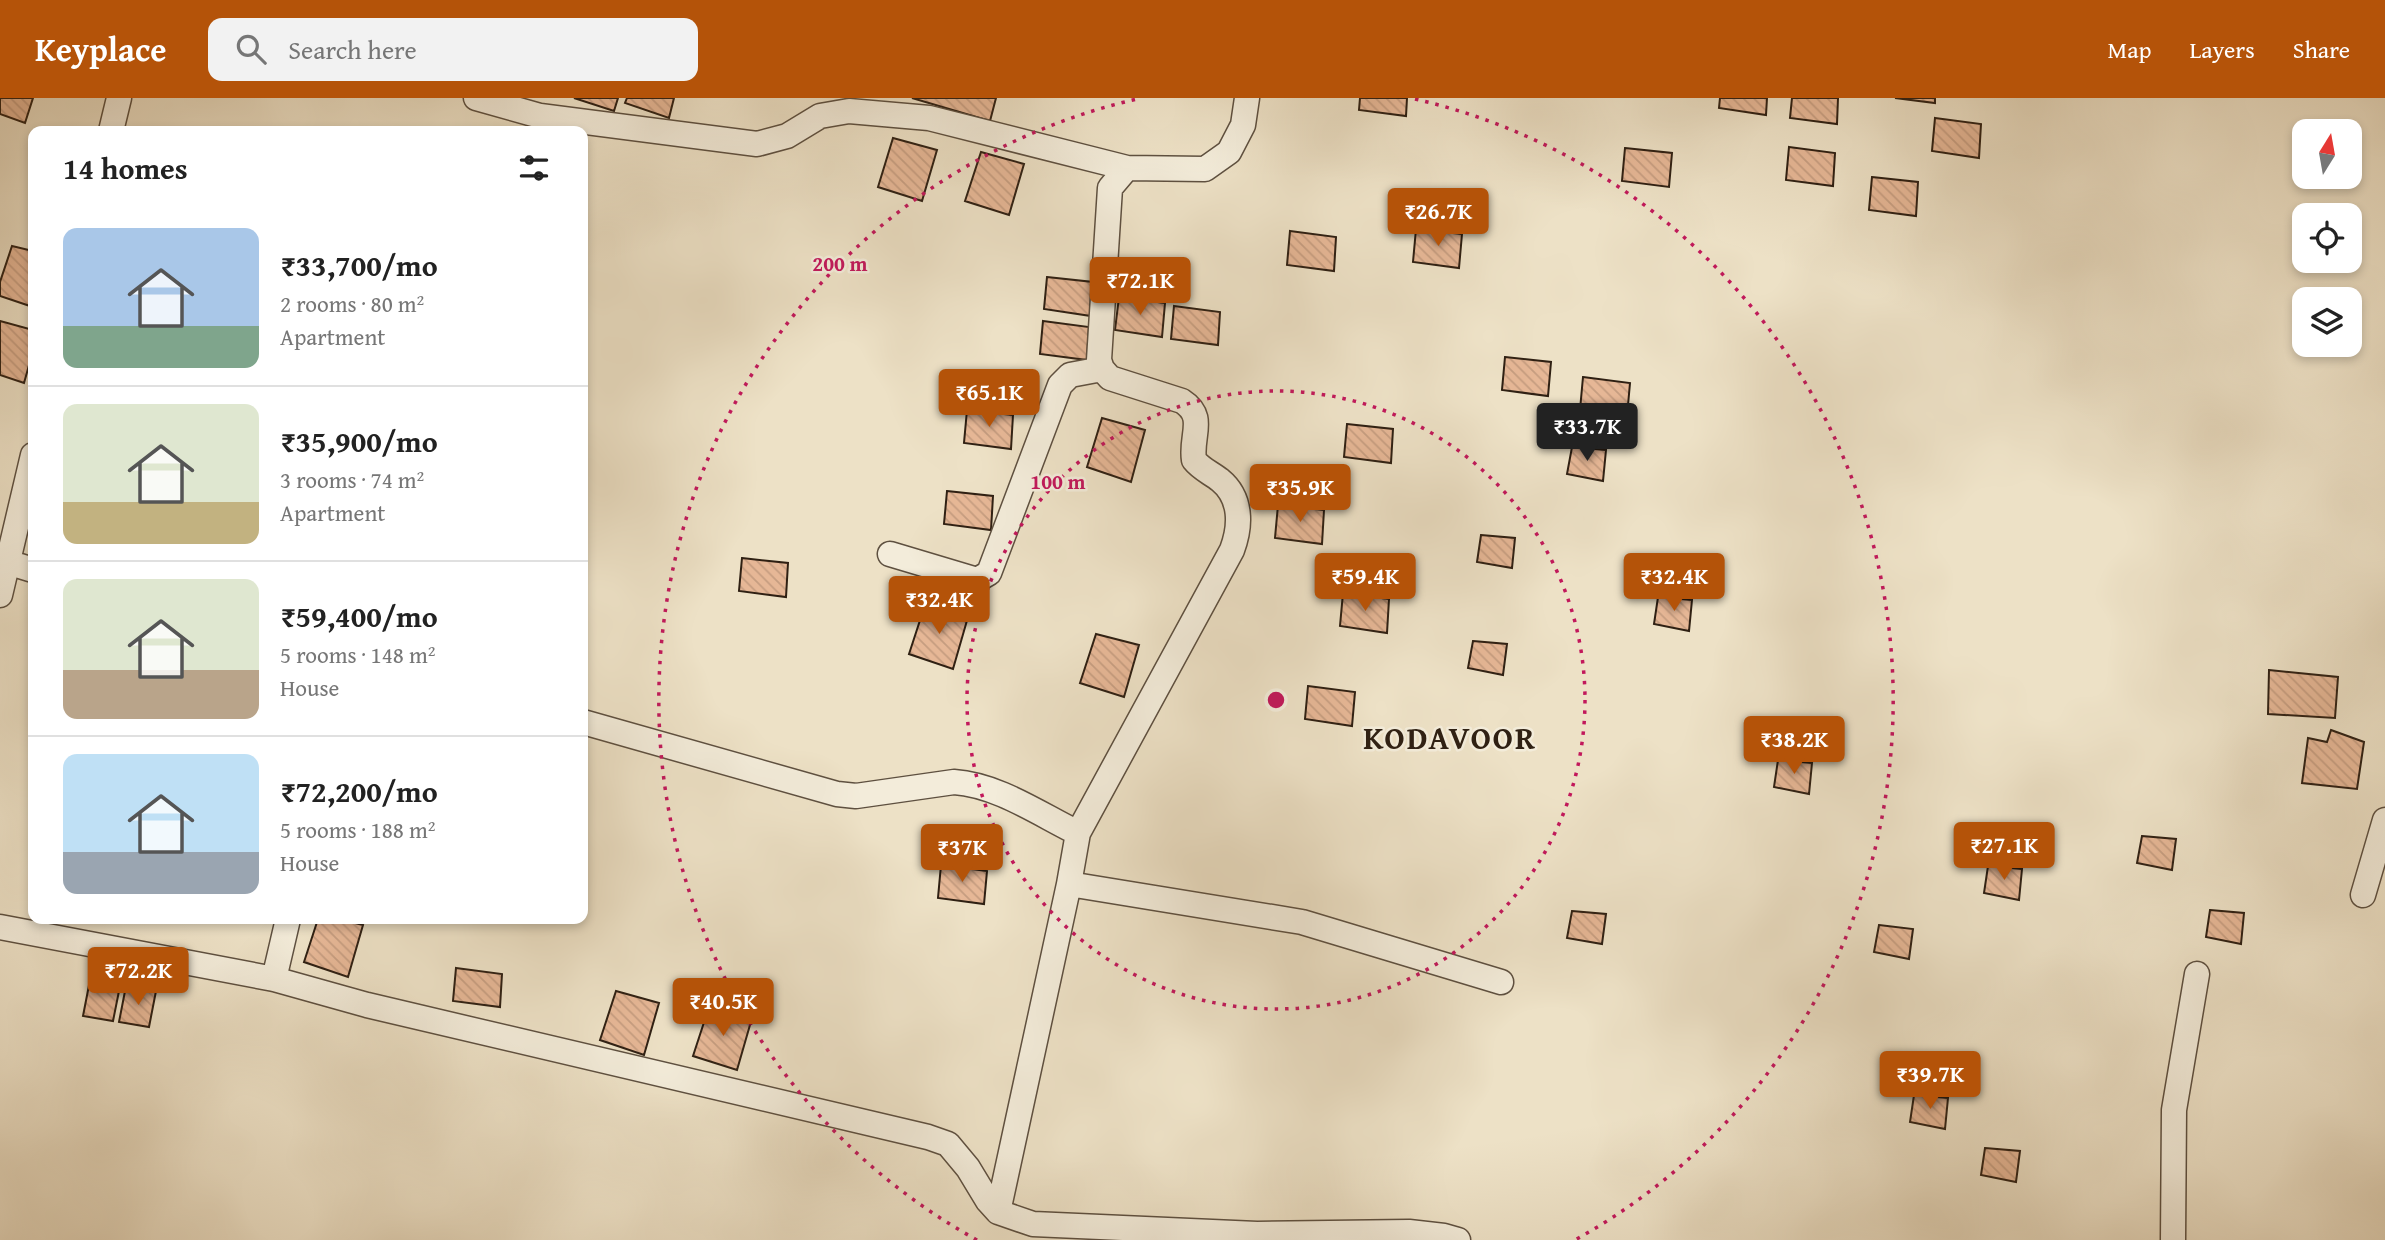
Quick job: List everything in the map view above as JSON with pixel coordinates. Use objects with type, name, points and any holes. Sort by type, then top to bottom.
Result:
[{"type":"street","points":[[112,126],[119,98]]},
{"type":"street","points":[[476,98],[540,116],[757,144],[787,136],[820,116],[849,111],[929,118],[1127,168],[1205,169],[1229,152],[1243,125],[1247,98]]},
{"type":"street","points":[[998,1212],[1078,833],[1233,550],[1238,534],[1239,512],[1236,499],[1222,482],[1198,466],[1194,460],[1197,416],[1190,406],[1110,378],[1102,369],[1099,360],[1110,188],[1127,168]]},
{"type":"street","points":[[890,554],[977,580],[989,573],[1060,385],[1070,375],[1102,369]]},
{"type":"street","points":[[0,596],[28,476]]},
{"type":"street","points":[[7,562],[28,568]]},
{"type":"street","points":[[588,723],[836,794],[856,796],[954,782],[968,783],[985,788],[1078,833]]},
{"type":"street","points":[[2363,895],[2385,820]]},
{"type":"street","points":[[1069,884],[1302,922],[1501,982]]},
{"type":"street","points":[[274,979],[287,924]]},
{"type":"street","points":[[0,928],[274,979],[367,1005],[928,1137],[948,1144],[998,1212],[1033,1224],[1257,1237],[1409,1232],[1458,1240]]},
{"type":"street","points":[[2173,1240],[2175,1110],[2197,974]]},
{"type":"building","points":[[0,98],[33,98],[25,123],[0,114]]},
{"type":"building","points":[[574,98],[618,98],[614,111]]},
{"type":"building","points":[[627,98],[674,98],[669,118],[625,103]]},
{"type":"building","points":[[912,98],[996,98],[990,121]]},
{"type":"building","points":[[1360,98],[1407,98],[1406,116],[1359,110]]},
{"type":"building","points":[[1720,98],[1767,98],[1766,115],[1719,108]]},
{"type":"building","points":[[1792,98],[1838,98],[1837,124],[1790,118]]},
{"type":"building","points":[[1895,98],[1935,98],[1935,103]]},
{"type":"building","points":[[1935,118],[1981,124],[1979,158],[1932,151]]},
{"type":"building","points":[[893,138],[937,150],[922,201],[878,187]]},
{"type":"building","points":[[1789,147],[1835,153],[1833,186],[1786,180]]},
{"type":"building","points":[[1625,148],[1672,153],[1669,187],[1622,181]]},
{"type":"building","points":[[981,152],[1024,164],[1009,215],[965,201]]},
{"type":"building","points":[[1872,177],[1918,182],[1916,216],[1869,210]]},
{"type":"building","points":[[1416,229],[1462,234],[1459,268],[1413,262]]},
{"type":"building","points":[[1290,231],[1336,237],[1334,271],[1287,265]]},
{"type":"building","points":[[12,246],[28,250],[28,305],[0,296],[0,282]]},
{"type":"building","points":[[1047,277],[1093,282],[1091,316],[1044,309]]},
{"type":"building","points":[[1119,297],[1165,303],[1162,337],[1115,330]]},
{"type":"building","points":[[1174,306],[1220,312],[1218,345],[1171,339]]},
{"type":"building","points":[[0,321],[28,329],[28,369],[24,383],[0,375]]},
{"type":"building","points":[[1043,321],[1089,327],[1087,360],[1040,354]]},
{"type":"building","points":[[1505,357],[1551,362],[1548,396],[1502,390]]},
{"type":"building","points":[[1583,377],[1630,383],[1627,416],[1580,410]]},
{"type":"building","points":[[967,410],[1013,415],[1011,449],[964,443]]},
{"type":"building","points":[[1102,418],[1145,430],[1131,482],[1087,467]]},
{"type":"building","points":[[1347,424],[1393,429],[1391,463],[1344,457]]},
{"type":"building","points":[[1572,447],[1606,450],[1603,481],[1567,474]]},
{"type":"building","points":[[947,491],[993,496],[991,530],[944,524]]},
{"type":"building","points":[[1278,505],[1324,510],[1322,544],[1275,538]]},
{"type":"building","points":[[1481,535],[1515,538],[1512,568],[1477,562]]},
{"type":"building","points":[[742,558],[788,563],[786,597],[739,591]]},
{"type":"building","points":[[1343,593],[1389,599],[1387,633],[1340,626]]},
{"type":"building","points":[[1658,597],[1692,600],[1689,631],[1654,624]]},
{"type":"building","points":[[925,605],[968,617],[953,669],[909,654]]},
{"type":"building","points":[[1096,634],[1139,645],[1124,697],[1080,683]]},
{"type":"building","points":[[1473,641],[1507,644],[1503,675],[1468,668]]},
{"type":"building","points":[[2269,670],[2338,677],[2335,718],[2268,714]]},
{"type":"building","points":[[1308,686],[1355,692],[1352,726],[1305,719]]},
{"type":"building","points":[[2331,730],[2364,742],[2357,789],[2302,783],[2308,738],[2327,742]]},
{"type":"building","points":[[1778,760],[1812,763],[1809,794],[1774,787]]},
{"type":"building","points":[[2142,836],[2176,839],[2172,870],[2137,863]]},
{"type":"building","points":[[941,865],[987,871],[984,904],[938,898]]},
{"type":"building","points":[[1988,866],[2022,869],[2019,900],[1984,893]]},
{"type":"building","points":[[2210,910],[2244,913],[2241,944],[2206,937]]},
{"type":"building","points":[[1572,911],[1606,914],[1602,944],[1567,938]]},
{"type":"building","points":[[316,924],[363,925],[348,977],[304,962]]},
{"type":"building","points":[[1879,925],[1913,929],[1909,959],[1874,952]]},
{"type":"building","points":[[456,968],[502,974],[500,1007],[453,1001]]},
{"type":"building","points":[[90,980],[120,986],[113,1021],[83,1016]]},
{"type":"building","points":[[126,986],[156,991],[149,1027],[119,1022]]},
{"type":"building","points":[[616,991],[659,1003],[644,1055],[600,1040]]},
{"type":"building","points":[[709,1007],[752,1018],[737,1070],[693,1056]]},
{"type":"building","points":[[1914,1095],[1948,1098],[1945,1129],[1910,1122]]},
{"type":"building","points":[[1985,1148],[2020,1151],[2016,1182],[1981,1175]]},
{"type":"district","name":"KODAVOOR","points":[[1450,738]]}]
